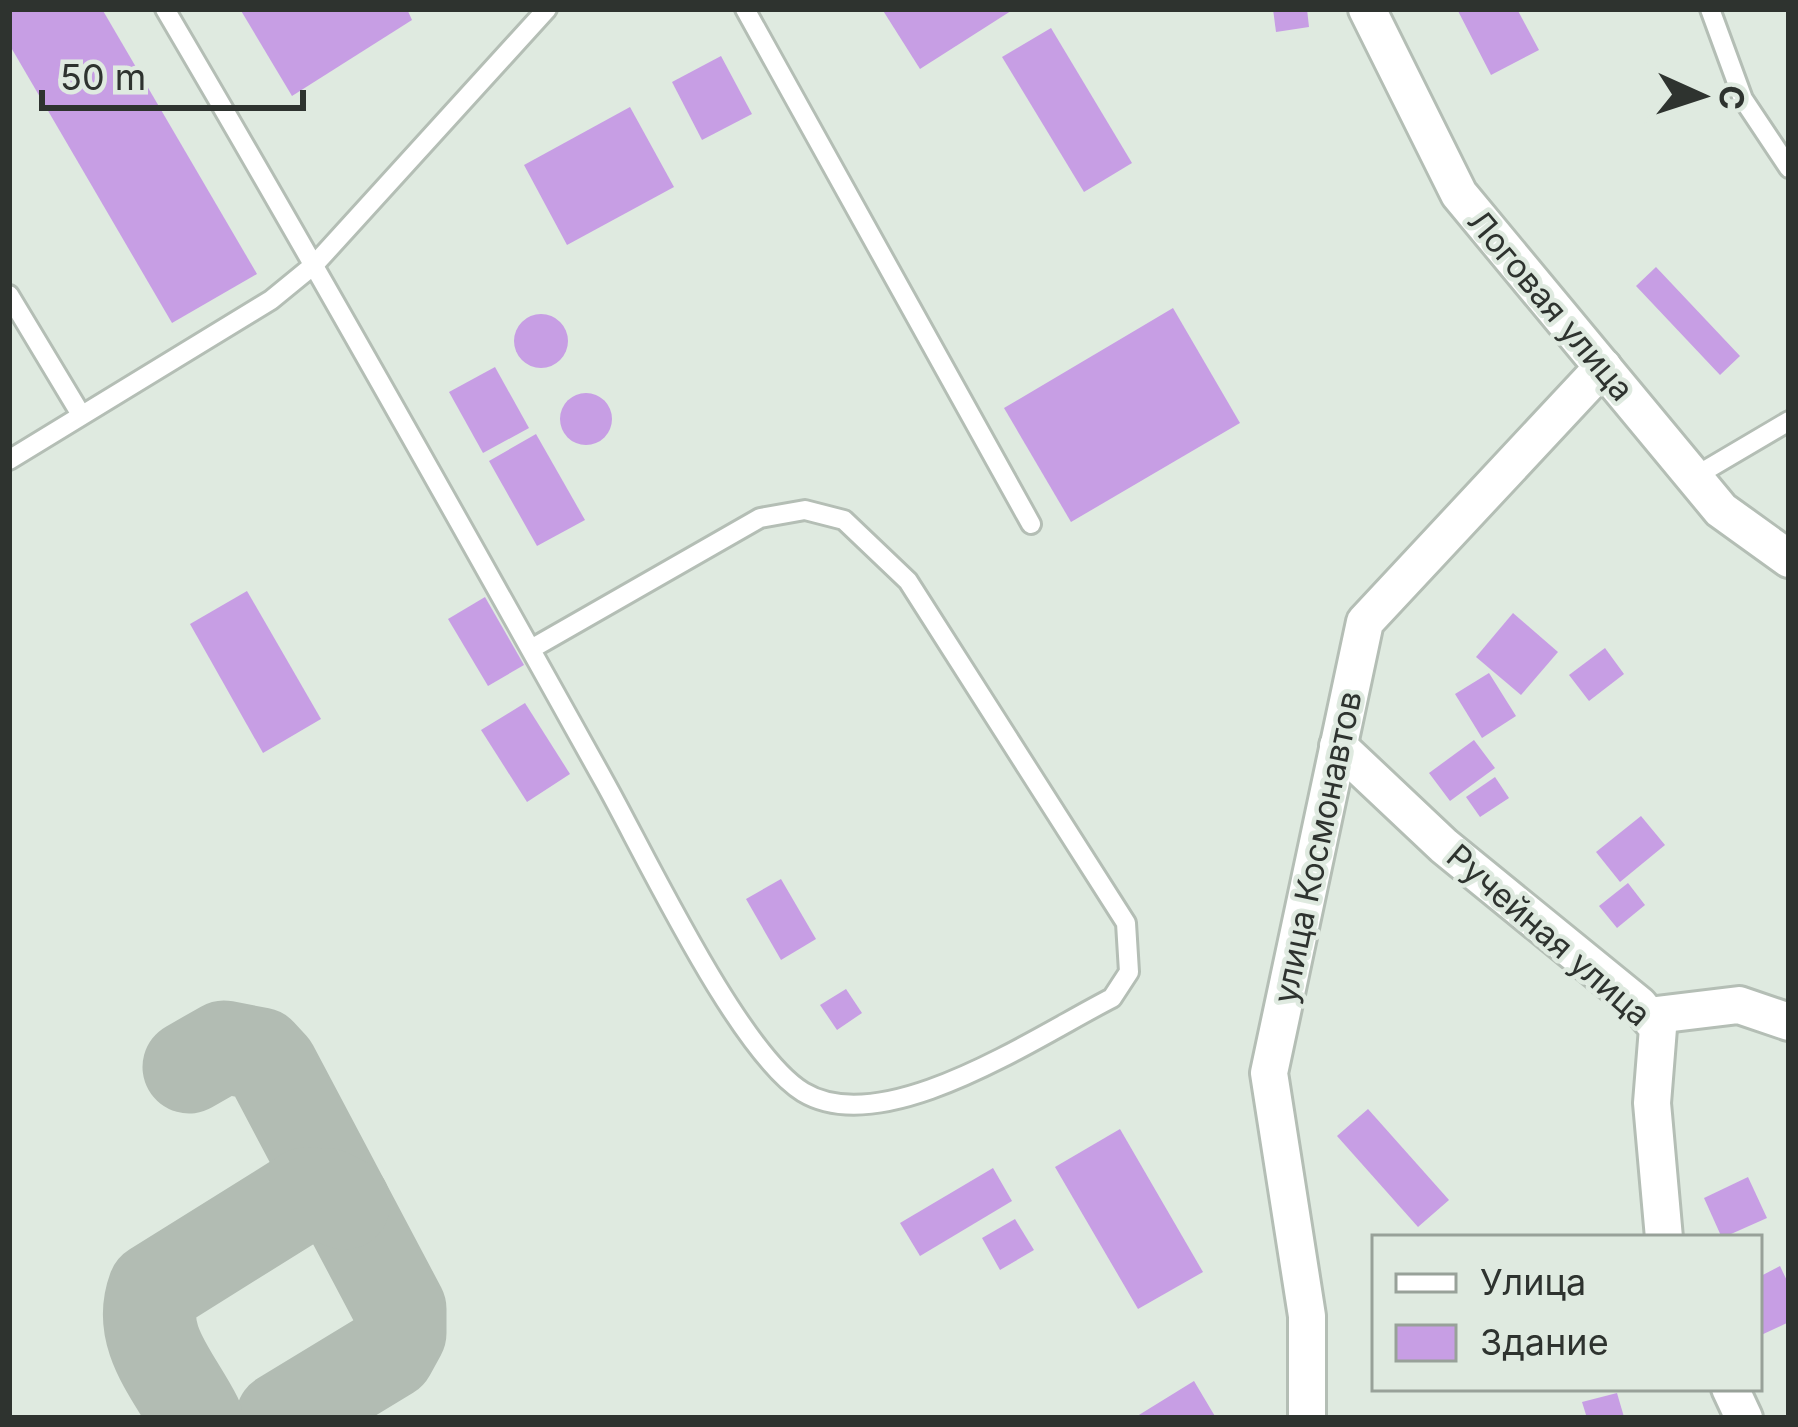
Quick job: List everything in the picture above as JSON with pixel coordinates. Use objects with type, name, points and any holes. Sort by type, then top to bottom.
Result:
[{"type":"street","name":"Логовая улица","points":[[1367,9],[1459,194],[1721,510],[1789,559]]},
{"type":"street","name":"улица Космонавтов","points":[[1307,1418],[1307,1316],[1269,1072],[1365,622],[1603,368]]},
{"type":"street","name":"Ручейная улица","points":[[1338,746],[1444,845],[1658,1028],[1652,1103],[1664,1235]]},
{"type":"street","points":[[1648,1016],[1739,1005],[1789,1022]]},
{"type":"lane","points":[[164,9],[315,264],[531,650],[747,1035],[803,1092],[850,1107],[914,1097],[1112,998],[1129,972],[1126,923],[908,581],[844,520],[805,510],[760,518],[531,650]]},
{"type":"lane","points":[[9,460],[271,300],[315,264],[547,9]]},
{"type":"lane","points":[[745,9],[1031,524]]},
{"type":"lane","points":[[1710,9],[1743,99],[1789,169]]},
{"type":"lane","points":[[9,295],[80,413]]},
{"type":"lane","points":[[1694,477],[1789,421]]},
{"type":"building","points":[[9,9],[102,9],[257,274],[172,323],[9,44]]},
{"type":"building","points":[[240,9],[407,9],[412,20],[292,96]]},
{"type":"building","points":[[882,9],[1014,9],[920,69]]},
{"type":"building","points":[[1273,9],[1307,9],[1309,27],[1276,32]]},
{"type":"building","points":[[1457,9],[1517,9],[1539,50],[1491,75]]},
{"type":"building","points":[[1051,28],[1132,163],[1084,192],[1002,57]]},
{"type":"building","points":[[721,56],[752,114],[702,140],[672,82]]},
{"type":"building","points":[[630,107],[674,187],[567,245],[524,165]]},
{"type":"building","points":[[1656,267],[1740,356],[1720,375],[1636,286]]},
{"type":"building","points":[[1173,308],[1240,423],[1071,522],[1004,408]]},
{"type":"building","points":[[541,314],[560,322],[568,341],[560,360],[541,368],[522,360],[514,341],[522,322]]},
{"type":"building","points":[[495,367],[529,428],[483,453],[449,392]]},
{"type":"building","points":[[586,393],[604,401],[612,419],[604,437],[586,445],[568,437],[560,419],[568,401]]},
{"type":"building","points":[[536,434],[585,520],[537,546],[489,461]]},
{"type":"building","points":[[247,591],[321,719],[263,753],[190,624]]},
{"type":"building","points":[[485,597],[524,665],[488,686],[448,619]]},
{"type":"building","points":[[1513,613],[1558,652],[1521,695],[1476,657]]},
{"type":"building","points":[[1605,648],[1624,674],[1589,701],[1569,675]]},
{"type":"building","points":[[1489,673],[1516,716],[1482,738],[1455,694]]},
{"type":"building","points":[[525,703],[570,774],[527,802],[481,730]]},
{"type":"building","points":[[1474,740],[1495,768],[1450,801],[1429,773]]},
{"type":"building","points":[[1495,777],[1509,798],[1480,817],[1466,797]]},
{"type":"building","points":[[1641,816],[1665,845],[1620,882],[1596,852]]},
{"type":"building","points":[[781,879],[816,939],[781,960],[746,899]]},
{"type":"building","points":[[1628,883],[1645,905],[1617,928],[1599,906]]},
{"type":"building","points":[[846,989],[862,1013],[837,1030],[820,1005]]},
{"type":"building","points":[[1368,1109],[1449,1200],[1418,1227],[1337,1136]]},
{"type":"building","points":[[1120,1129],[1203,1272],[1138,1309],[1055,1167]]},
{"type":"building","points":[[993,1168],[1012,1201],[920,1256],[900,1223]]},
{"type":"building","points":[[1748,1177],[1767,1218],[1721,1235],[1704,1198]]},
{"type":"building","points":[[1015,1219],[1034,1250],[1000,1270],[982,1238]]},
{"type":"building","points":[[1780,1266],[1789,1285],[1789,1322],[1762,1335],[1762,1275]]},
{"type":"building","points":[[1194,1381],[1216,1418],[1134,1418]]},
{"type":"building","points":[[1617,1393],[1624,1417],[1587,1418],[1582,1402]]},
{"type":"taxiway","points":[[189,1067],[224,1047],[260,1054],[272,1067],[400,1309],[400,1333],[389,1353],[282,1418]]},
{"type":"taxiway","points":[[196,1418],[154,1340],[150,1324],[154,1289],[306,1194],[328,1195],[344,1203]]}]
